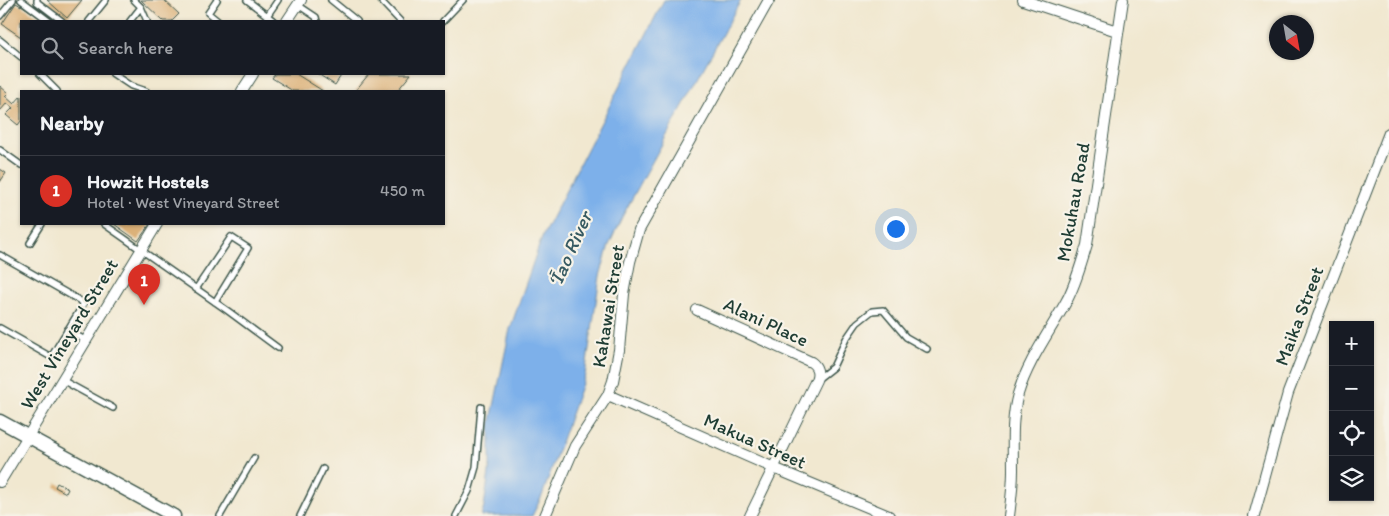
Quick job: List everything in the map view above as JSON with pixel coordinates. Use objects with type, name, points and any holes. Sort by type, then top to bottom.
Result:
[{"type":"street","name":"Kahawai Street","points":[[546,516],[575,446],[608,395],[613,382],[624,294],[639,230],[769,0]]},
{"type":"street","points":[[1023,0],[1117,30]]},
{"type":"street","name":"Mokuhau Road","points":[[1009,516],[1013,472],[1012,429],[1018,395],[1030,364],[1067,300],[1087,245],[1117,30],[1123,0]]},
{"type":"street","points":[[288,20],[299,2]]},
{"type":"street","points":[[243,90],[253,75]]},
{"type":"street","name":"Maika Street","points":[[1254,516],[1288,393],[1389,133]]},
{"type":"street","name":"West Vineyard Street","points":[[0,482],[156,225]]},
{"type":"street","name":"Alani Place","points":[[697,310],[812,363],[817,376]]},
{"type":"street","points":[[750,516],[817,376]]},
{"type":"street","name":"Makua Street","points":[[608,395],[889,516]]},
{"type":"street","points":[[0,421],[174,516]]},
{"type":"lane","points":[[0,16],[13,0]]},
{"type":"lane","points":[[21,0],[48,20]]},
{"type":"lane","points":[[37,0],[37,2],[61,20]]},
{"type":"lane","points":[[90,20],[106,0]]},
{"type":"lane","points":[[134,0],[141,7],[148,20]]},
{"type":"lane","points":[[217,0],[208,13],[217,20]]},
{"type":"lane","points":[[247,0],[273,20]]},
{"type":"lane","points":[[267,16],[278,0]]},
{"type":"lane","points":[[331,0],[356,20]]},
{"type":"lane","points":[[380,0],[399,20]]},
{"type":"lane","points":[[444,20],[463,0]]},
{"type":"lane","points":[[299,2],[316,17],[317,20]]},
{"type":"lane","points":[[131,20],[141,7]]},
{"type":"lane","points":[[0,40],[20,56]]},
{"type":"lane","points":[[41,75],[56,90]]},
{"type":"lane","points":[[114,75],[131,86],[143,90]]},
{"type":"lane","points":[[0,150],[19,164]]},
{"type":"lane","points":[[30,243],[41,225]]},
{"type":"lane","points":[[105,225],[278,348]]},
{"type":"lane","points":[[196,288],[231,237],[248,248],[215,302]]},
{"type":"lane","points":[[0,255],[84,303],[51,357],[0,328]]},
{"type":"lane","points":[[817,376],[833,367],[846,339],[857,323],[872,310],[883,310],[906,337],[927,350]]},
{"type":"lane","points":[[67,330],[85,340]]},
{"type":"lane","points":[[62,380],[113,408]]},
{"type":"lane","points":[[456,516],[469,491],[476,467],[481,407]]},
{"type":"lane","points":[[220,516],[254,458]]},
{"type":"lane","points":[[300,516],[323,469]]},
{"type":"water","name":"ʻĪao River","points":[[664,0],[741,0],[622,217],[609,245],[600,276],[585,375],[542,496],[532,516],[481,516],[490,466],[490,425],[510,329],[542,237]]},
{"type":"building","points":[[47,0],[82,0],[67,18]]},
{"type":"building","points":[[141,0],[164,0],[179,14],[173,20],[162,20]]},
{"type":"building","points":[[16,3],[44,20],[20,20],[20,36],[2,24]]},
{"type":"building","points":[[274,75],[298,75],[321,90],[291,90],[272,78]]},
{"type":"building","points":[[320,75],[341,75],[335,85]]},
{"type":"building","points":[[368,75],[410,75],[398,90],[356,90]]},
{"type":"building","points":[[0,86],[8,93],[5,96],[14,104],[20,97],[20,122],[18,125],[6,115],[13,108],[7,103],[0,111]]},
{"type":"building","points":[[0,169],[6,173],[0,182]]},
{"type":"building","points":[[115,225],[149,225],[138,241]]},
{"type":"building","points":[[57,483],[68,489],[66,493],[55,487]]},
{"type":"place","name":"Howzit Hostels","points":[[144,305]]}]
